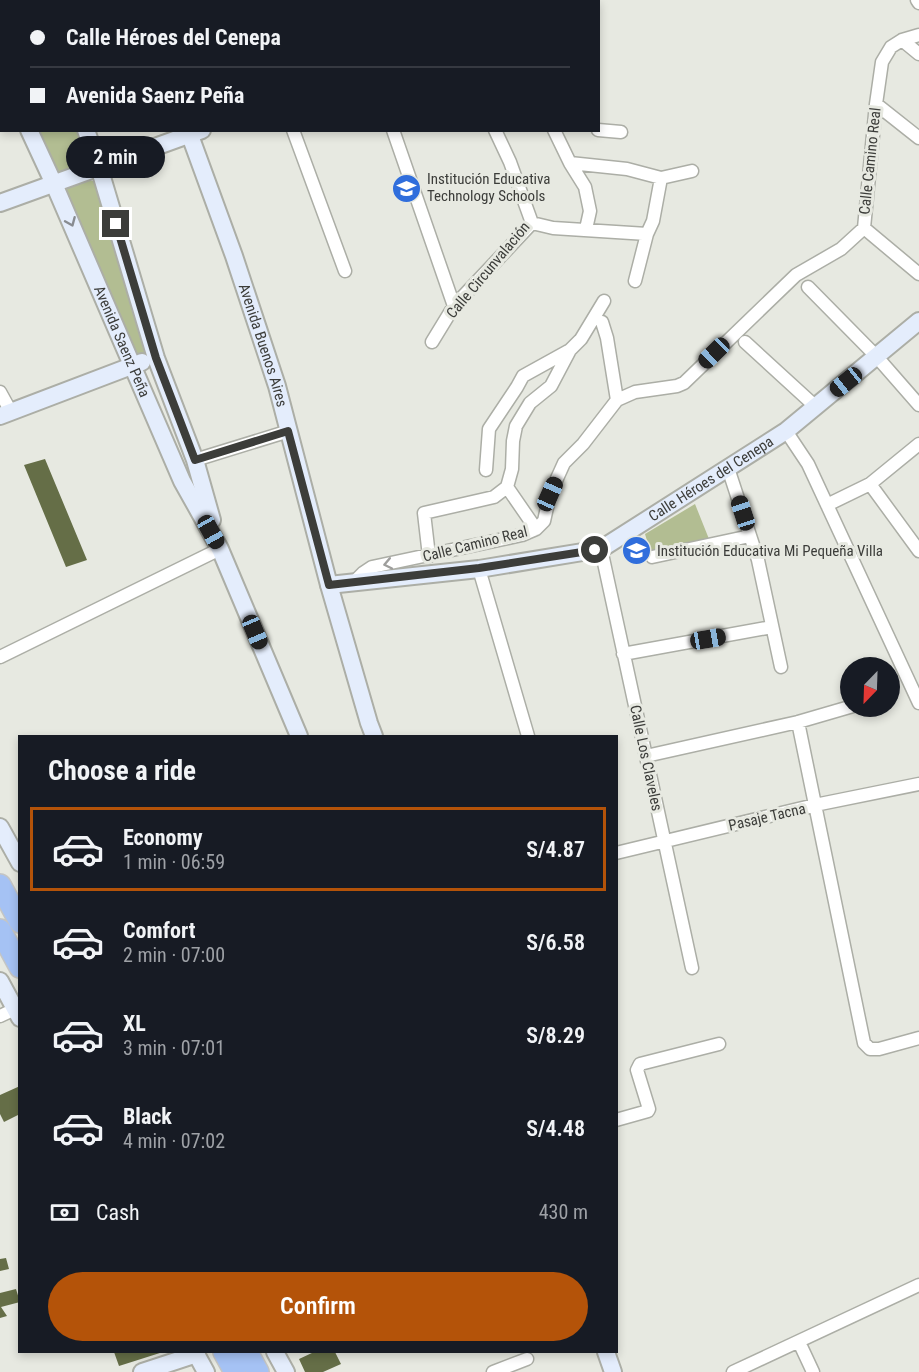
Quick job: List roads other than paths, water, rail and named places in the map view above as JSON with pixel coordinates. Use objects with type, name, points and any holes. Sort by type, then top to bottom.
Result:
[{"type":"highway","points":[[0,885],[18,918]]},
{"type":"highway","points":[[0,930],[18,963]]},
{"type":"highway","points":[[225,1353],[235,1372]]},
{"type":"highway","points":[[248,1353],[258,1372]]},
{"type":"main road","name":"Avenida Saenz Peña","points":[[30,132],[182,481],[220,549],[299,735]]},
{"type":"main road","name":"Avenida Saenz Peña","points":[[87,132],[156,358],[195,460],[220,549]]},
{"type":"main road","points":[[0,203],[193,132]]},
{"type":"main road","name":"Avenida Buenos Aires","points":[[193,132],[277,386],[329,585],[374,735]]},
{"type":"main road","name":"Calle Héroes del Cenepa","points":[[329,585],[479,568],[601,549],[786,431],[919,321]]},
{"type":"main road","points":[[5,414],[156,358]]},
{"type":"main road","points":[[0,827],[18,859]]},
{"type":"main road","points":[[0,981],[11,1014]]},
{"type":"main road","points":[[142,1372],[196,1353],[206,1372]]},
{"type":"main road","points":[[276,1353],[286,1372]]},
{"type":"main road","points":[[606,1353],[613,1372]]},
{"type":"street","points":[[902,40],[919,35]]},
{"type":"street","points":[[902,40],[919,54]]},
{"type":"street","name":"Calle Camino Real","points":[[353,583],[372,567],[522,535],[536,529],[544,521],[550,494],[564,463],[583,444],[617,400],[635,392],[677,386],[684,382],[796,275],[841,249],[864,228],[882,62],[891,47],[902,40]]},
{"type":"street","points":[[876,104],[919,138]]},
{"type":"street","points":[[600,130],[621,132]]},
{"type":"street","points":[[294,132],[345,271]]},
{"type":"street","points":[[394,132],[454,306]]},
{"type":"street","name":"Calle Circunvalación","points":[[432,342],[454,306],[532,223],[510,162],[496,132]]},
{"type":"street","points":[[555,132],[585,188],[590,211],[586,230]]},
{"type":"street","points":[[570,163],[627,169],[661,178],[692,171]]},
{"type":"street","points":[[635,281],[646,234],[653,221],[661,178]]},
{"type":"street","points":[[532,223],[553,228],[646,234]]},
{"type":"street","points":[[864,228],[919,274]]},
{"type":"street","points":[[808,287],[877,357],[919,405]]},
{"type":"street","points":[[486,470],[489,429],[523,376],[570,350],[581,339],[604,301]]},
{"type":"street","points":[[602,322],[607,338],[617,400]]},
{"type":"street","points":[[745,342],[816,407]]},
{"type":"street","points":[[429,556],[424,513],[494,497],[507,486],[512,470],[516,426],[530,403],[551,386],[570,350]]},
{"type":"street","points":[[0,392],[5,414]]},
{"type":"street","points":[[195,460],[288,431]]},
{"type":"street","points":[[786,431],[808,464],[919,703]]},
{"type":"street","points":[[827,505],[870,484],[919,444]]},
{"type":"street","points":[[728,468],[758,560],[781,667]]},
{"type":"street","points":[[870,484],[919,551]]},
{"type":"street","points":[[507,486],[536,529]]},
{"type":"street","points":[[652,557],[750,536]]},
{"type":"street","points":[[0,657],[220,549]]},
{"type":"street","name":"Calle Los Claveles","points":[[601,549],[692,968]]},
{"type":"street","points":[[479,568],[528,735]]},
{"type":"street","points":[[623,654],[772,627]]},
{"type":"street","points":[[646,756],[798,722],[840,710]]},
{"type":"street","points":[[798,722],[864,1043],[870,1048],[879,1049],[917,1039],[919,1053]]},
{"type":"street","name":"Pasaje Tacna","points":[[618,853],[814,806],[919,784]]},
{"type":"street","points":[[618,1120],[648,1112],[649,1106],[637,1070],[640,1064],[719,1044]]},
{"type":"street","points":[[733,1372],[919,1285]]},
{"type":"street","points":[[799,1342],[813,1372]]},
{"type":"street","points":[[497,1371],[527,1359]]},
{"type":"place","name":"Institución Educativa Technology Schools","points":[[406,188]]},
{"type":"place","name":"Institución Educativa Mi Pequeña Villa","points":[[636,551]]}]
